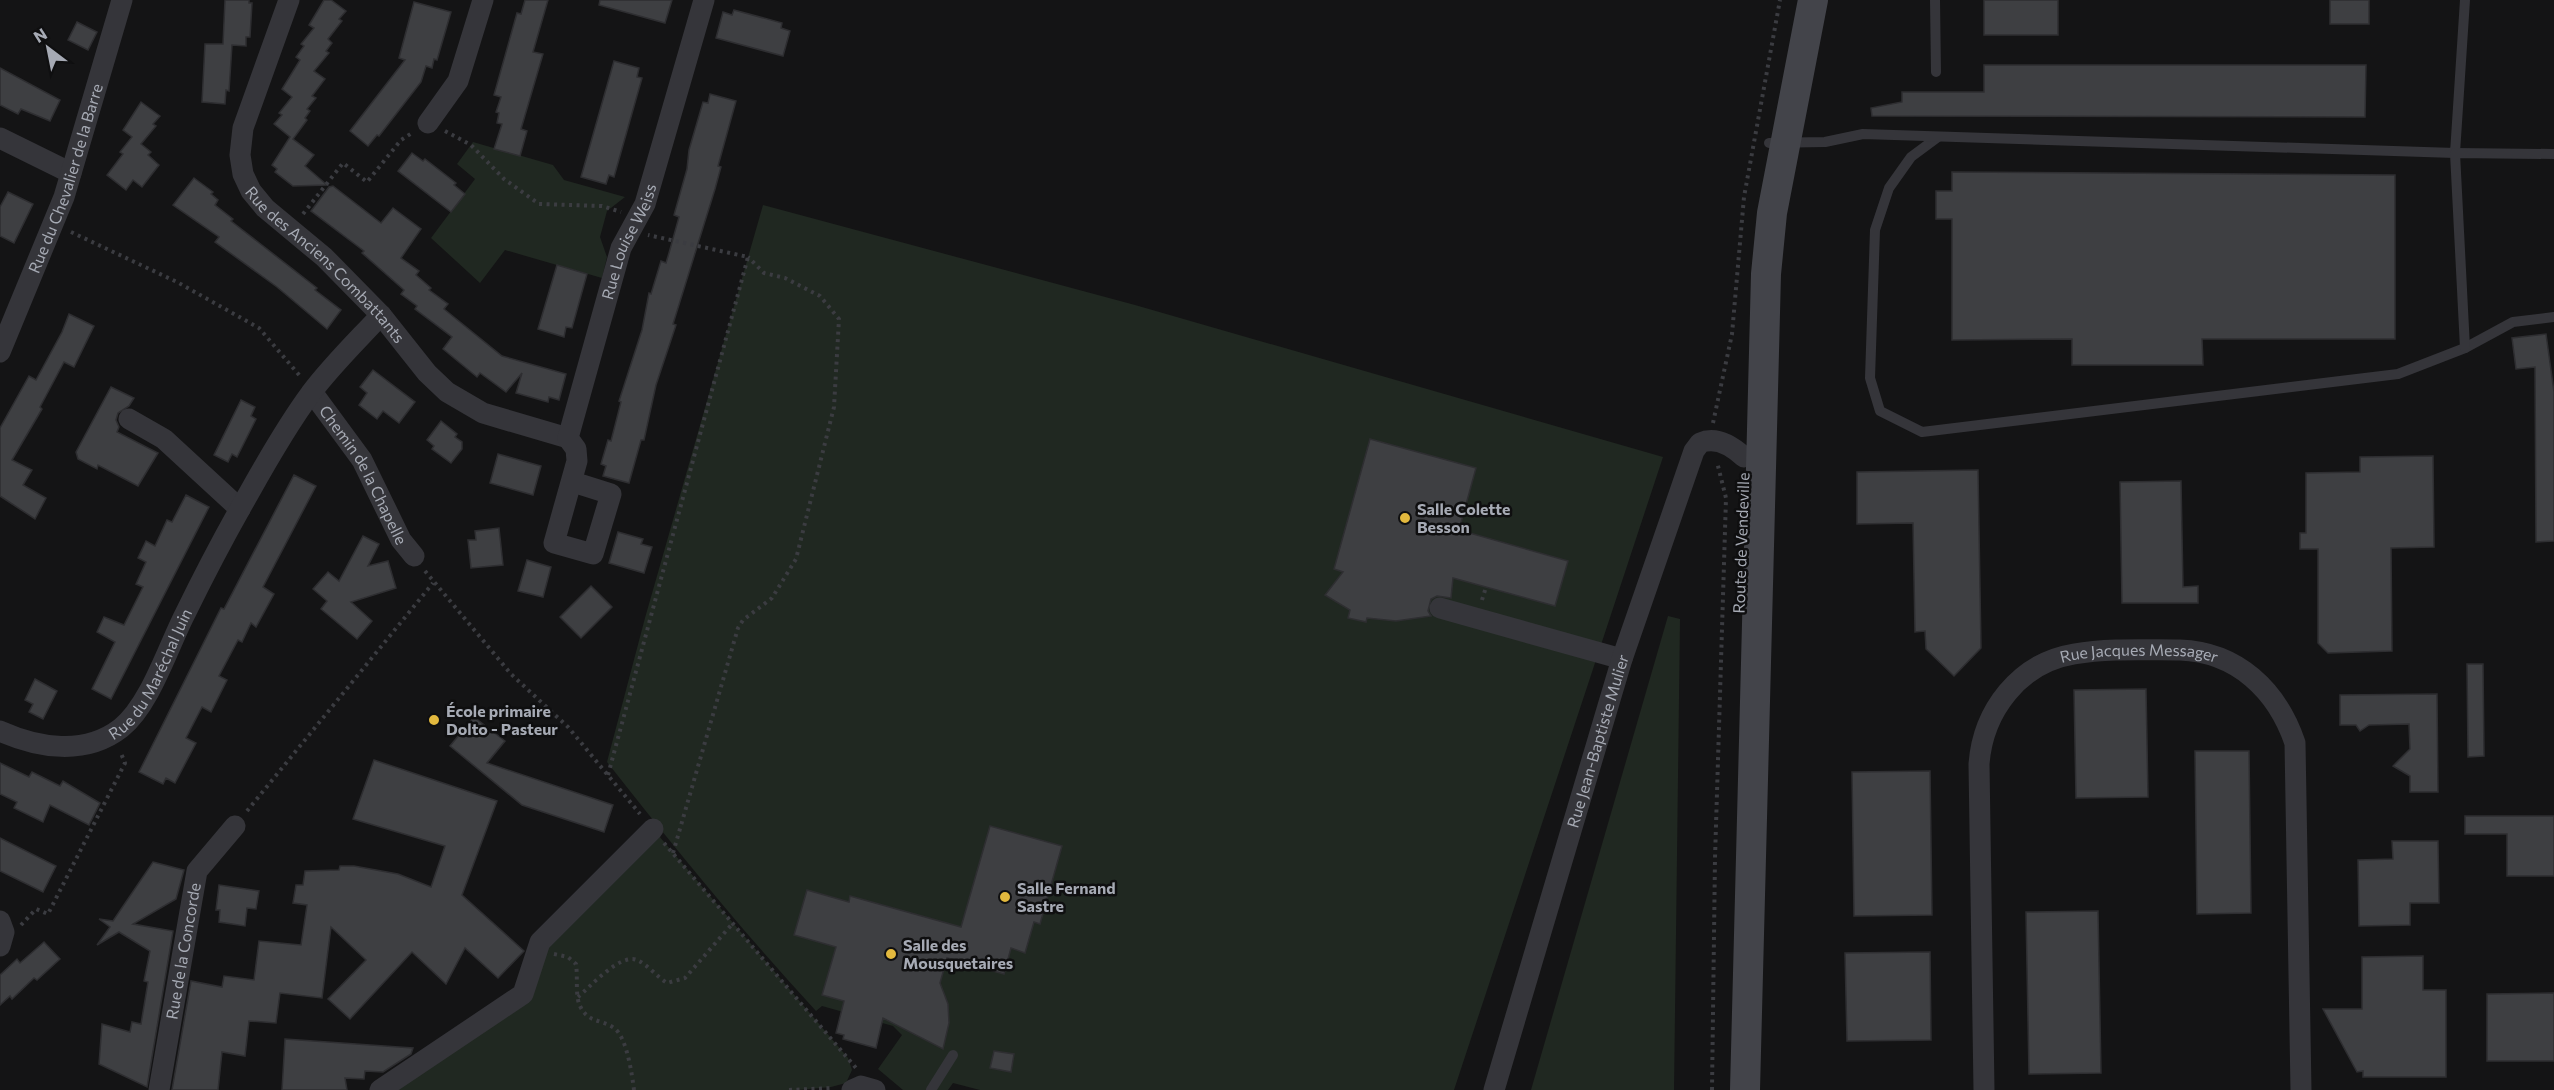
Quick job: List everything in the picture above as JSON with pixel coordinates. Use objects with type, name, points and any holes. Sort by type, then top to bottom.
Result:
[{"type":"main road","name":"Route de Vendeville","points":[[1745,1090],[1764,306],[1778,143],[1797,0]]},
{"type":"main road","name":"Route de Vendeville","points":[[1729,1090],[1751,250],[1778,143],[1800,71],[1813,0]]},
{"type":"street","name":"Rue du Chevalier de la Barre","points":[[0,352],[54,225],[122,0]]},
{"type":"street","name":"Rue des Anciens Combattants","points":[[289,0],[246,117],[240,155],[243,174],[251,191],[265,208],[328,261],[381,315],[434,381],[463,403],[483,413],[568,438]]},
{"type":"street","points":[[428,123],[458,81],[483,0]]},
{"type":"street","name":"Rue Louise Weiss","points":[[568,438],[619,257],[634,224],[704,0]]},
{"type":"street","points":[[0,138],[71,173]]},
{"type":"street","name":"Rue du Maréchal Juin","points":[[0,731],[33,742],[67,747],[86,745],[113,733],[128,721],[143,700],[240,508],[312,392],[381,315]]},
{"type":"street","name":"Chemin de la Chapelle","points":[[312,392],[362,460],[401,540],[414,556]]},
{"type":"street","points":[[129,420],[172,445],[240,508]]},
{"type":"street","points":[[568,438],[578,455],[573,482]]},
{"type":"street","points":[[1710,440],[1731,447],[1744,457]]},
{"type":"street","name":"Rue Jean-Baptiste Mulier","points":[[1494,1090],[1622,659],[1694,451],[1700,443],[1710,440]]},
{"type":"street","points":[[1440,608],[1622,659]]},
{"type":"street","name":"Rue Jacques Messager","points":[[1984,1090],[1979,764],[1982,736],[2011,688],[2032,671],[2056,659],[2084,653],[2169,650],[2207,653],[2245,670],[2262,685],[2282,710],[2295,743],[2301,1090]]},
{"type":"street","name":"Rue de la Concorde","points":[[159,1090],[196,871],[235,826]]},
{"type":"street","points":[[380,1090],[523,994],[540,942],[653,829]]},
{"type":"street","points":[[0,921],[4,932],[1,944]]},
{"type":"lane","points":[[1935,0],[1936,72]]},
{"type":"lane","points":[[2465,0],[2455,153],[2465,348]]},
{"type":"lane","points":[[1778,143],[1826,142],[1863,135],[2554,154]]},
{"type":"lane","points":[[1938,137],[1911,157],[1889,188],[1875,230],[1870,378],[1880,411],[1922,432],[2397,374],[2465,348],[2513,322],[2554,317]]},
{"type":"lane","points":[[931,1090],[953,1055]]},
{"type":"path","points":[[1712,1090],[1715,869],[1726,498],[1710,440],[1732,334],[1738,251],[1751,150],[1780,0]]},
{"type":"path","points":[[291,230],[343,163],[367,182],[401,140],[428,123],[471,145],[504,179],[539,204],[602,206],[634,224],[748,257],[764,273],[785,278],[820,296],[839,319],[834,407],[796,559],[772,598],[743,620],[738,628],[673,853]]},
{"type":"path","points":[[54,225],[177,282],[259,328],[312,392]]},
{"type":"path","points":[[608,775],[748,257]]},
{"type":"path","points":[[235,826],[433,583]]},
{"type":"path","points":[[1,944],[36,909],[48,914],[125,763],[113,733]]},
{"type":"path","points":[[578,997],[608,970],[626,958],[637,960],[667,983],[686,978],[733,923]]},
{"type":"path","points":[[536,954],[555,954],[572,960],[576,964],[578,1004],[588,1018],[614,1028],[620,1034],[630,1065],[634,1090]]},
{"type":"path","points":[[789,1090],[831,1087],[835,1090]]},
{"type":"shaded area","points":[[473,142],[553,165],[564,180],[625,197],[607,211],[600,237],[607,257],[602,278],[505,250],[480,283],[431,238],[475,179],[457,164]]},
{"type":"shaded area","points":[[763,205],[1135,305],[1663,457],[1454,1090],[980,1090],[953,1083],[948,1090],[903,1090],[878,1069],[902,1035],[893,1026],[822,1006],[816,1011],[709,888],[607,762],[645,618]]},
{"type":"shaded area","points":[[1668,616],[1680,619],[1674,1090],[1531,1090]]},
{"type":"shaded area","points":[[653,829],[848,1058],[852,1070],[846,1083],[798,1090],[380,1090],[523,994],[540,942]]},
{"type":"building","points":[[225,0],[249,0],[249,3],[252,3],[250,37],[246,37],[246,46],[232,45],[229,91],[226,90],[225,104],[202,102],[205,44],[223,44]]},
{"type":"building","points":[[324,0],[331,0],[346,11],[339,19],[342,21],[328,39],[332,43],[326,51],[329,53],[314,71],[325,79],[312,96],[316,98],[307,109],[310,111],[305,118],[307,120],[293,139],[314,155],[305,166],[327,185],[293,186],[275,172],[277,169],[272,165],[290,137],[274,124],[282,115],[279,113],[292,97],[282,89],[300,60],[296,57],[304,46],[301,44],[314,28],[309,25]]},
{"type":"building","points":[[525,0],[548,0],[533,52],[543,54],[521,129],[527,131],[520,156],[494,149],[502,124],[497,123],[499,113],[496,112],[501,97],[494,95],[517,13],[521,14]]},
{"type":"building","points":[[600,0],[672,0],[665,23],[599,5]]},
{"type":"building","points":[[1984,0],[2058,0],[2058,35],[1984,35]]},
{"type":"building","points":[[2330,0],[2369,0],[2369,24],[2330,24]]},
{"type":"building","points":[[414,2],[451,12],[437,60],[434,59],[432,68],[426,66],[421,82],[379,136],[377,135],[368,146],[350,131],[405,60],[399,58]]},
{"type":"building","points":[[734,10],[782,23],[781,28],[790,31],[783,56],[716,38],[723,12],[732,15]]},
{"type":"building","points":[[77,22],[97,32],[88,50],[68,40]]},
{"type":"building","points":[[614,61],[639,68],[637,77],[642,78],[614,177],[609,175],[606,184],[581,177]]},
{"type":"building","points":[[1984,65],[2366,65],[2365,117],[1872,116],[1871,108],[1902,102],[1902,92],[1984,92]]},
{"type":"building","points":[[0,68],[60,100],[50,121],[21,109],[18,114],[0,105]]},
{"type":"building","points":[[710,94],[736,101],[718,166],[721,167],[715,189],[673,324],[676,325],[656,385],[644,440],[641,440],[629,483],[603,476],[606,466],[601,464],[608,440],[611,441],[621,402],[619,401],[642,330],[649,293],[651,294],[661,261],[666,263],[669,253],[679,217],[674,215],[687,169],[689,150],[703,102],[708,103]]},
{"type":"building","points":[[141,102],[160,116],[153,124],[156,126],[141,144],[151,152],[148,155],[159,165],[142,187],[133,180],[126,190],[107,175],[123,154],[120,152],[132,137],[123,130]]},
{"type":"building","points":[[412,153],[423,161],[425,159],[456,183],[454,185],[465,194],[451,212],[398,171]]},
{"type":"building","points":[[1952,172],[2395,175],[2395,339],[2202,339],[2203,365],[2072,365],[2072,339],[1952,340],[1952,219],[1936,219],[1936,191],[1952,191]]},
{"type":"building","points":[[194,178],[213,192],[211,194],[218,200],[215,205],[233,219],[231,221],[317,288],[315,290],[341,310],[327,329],[277,287],[215,242],[219,237],[173,205]]},
{"type":"building","points":[[333,186],[381,223],[393,208],[421,229],[401,258],[419,271],[416,275],[431,288],[429,290],[448,304],[444,309],[502,356],[566,374],[559,400],[549,397],[548,402],[516,393],[522,373],[506,392],[480,373],[477,377],[443,349],[452,337],[415,309],[417,306],[401,294],[404,290],[362,253],[364,251],[311,211],[329,187]]},
{"type":"building","points":[[8,192],[33,204],[14,243],[0,236],[0,207]]},
{"type":"building","points":[[557,265],[587,274],[572,328],[566,327],[564,337],[538,329]]},
{"type":"building","points":[[69,314],[94,326],[74,367],[64,362],[40,407],[42,409],[12,460],[32,470],[23,485],[46,498],[35,519],[0,496],[0,428],[29,376],[36,380]]},
{"type":"building","points":[[2546,334],[2554,392],[2554,541],[2536,542],[2535,367],[2516,369],[2512,338]]},
{"type":"building","points":[[373,370],[415,402],[399,423],[383,411],[377,419],[359,405],[367,393],[360,387]]},
{"type":"building","points":[[111,387],[134,398],[129,406],[118,413],[117,432],[158,453],[138,486],[98,465],[97,469],[78,459],[76,452]]},
{"type":"building","points":[[241,400],[255,407],[251,416],[256,419],[237,457],[232,454],[228,462],[214,455]]},
{"type":"building","points":[[441,421],[457,434],[455,437],[462,442],[462,449],[451,463],[432,449],[434,446],[427,440]]},
{"type":"building","name":"Salle Colette Besson","points":[[1370,439],[1476,468],[1459,530],[1568,561],[1555,606],[1453,578],[1451,598],[1437,596],[1431,599],[1428,611],[1431,616],[1396,621],[1367,618],[1366,622],[1348,618],[1350,610],[1325,595],[1343,572],[1334,569]]},
{"type":"building","points":[[498,454],[541,466],[533,495],[490,483]]},
{"type":"building","points":[[2433,456],[2434,547],[2391,548],[2392,651],[2328,653],[2318,643],[2318,549],[2300,549],[2300,533],[2306,533],[2306,473],[2360,472],[2360,457]]},
{"type":"building","points":[[1978,470],[1981,648],[1954,676],[1926,649],[1925,631],[1915,632],[1913,523],[1857,524],[1857,472]]},
{"type":"building","points":[[294,475],[316,486],[263,587],[274,594],[256,627],[251,623],[242,642],[238,640],[219,676],[227,680],[211,712],[202,707],[186,738],[196,743],[175,783],[166,778],[163,784],[139,772],[221,608],[224,609]]},
{"type":"building","points":[[2181,481],[2183,587],[2198,586],[2198,603],[2122,603],[2120,482]]},
{"type":"building","points":[[186,495],[209,507],[111,699],[92,689],[115,642],[97,632],[104,617],[124,625],[143,587],[136,584],[146,562],[138,558],[146,541],[155,546],[167,520],[172,522]]},
{"type":"building","points":[[499,528],[503,565],[471,568],[468,540],[476,540],[475,531]]},
{"type":"building","points":[[618,532],[643,539],[641,544],[652,547],[644,573],[609,563]]},
{"type":"building","points":[[363,536],[379,544],[368,566],[388,561],[396,588],[351,602],[372,621],[357,639],[321,609],[327,601],[313,589],[328,572],[339,581]]},
{"type":"building","points":[[527,560],[551,567],[543,597],[518,591]]},
{"type":"building","points":[[591,586],[612,607],[581,638],[560,617]]},
{"type":"building","points":[[2467,664],[2483,664],[2484,756],[2468,757]]},
{"type":"building","points":[[35,679],[57,691],[43,719],[29,712],[33,704],[25,700]]},
{"type":"building","points":[[2146,689],[2148,797],[2076,798],[2074,690]]},
{"type":"building","points":[[2437,694],[2438,792],[2410,792],[2410,776],[2393,766],[2410,749],[2409,724],[2369,725],[2360,731],[2356,725],[2340,725],[2340,695]]},
{"type":"building","points":[[474,717],[505,741],[487,763],[613,805],[604,832],[522,805],[450,746]]},
{"type":"building","points":[[2195,751],[2249,751],[2251,913],[2197,914]]},
{"type":"building","points":[[374,760],[497,801],[462,895],[524,951],[498,978],[465,948],[446,984],[412,952],[350,1019],[328,999],[366,960],[331,927],[322,998],[280,993],[276,1023],[249,1021],[245,1056],[222,1052],[218,1090],[172,1090],[191,981],[222,987],[224,976],[254,980],[259,941],[301,945],[307,905],[293,903],[296,885],[303,885],[305,871],[339,870],[340,866],[354,866],[398,874],[431,887],[445,846],[353,819]]},
{"type":"building","points":[[0,763],[29,777],[32,772],[60,786],[63,781],[100,803],[89,825],[50,805],[43,822],[14,808],[17,802],[0,794]]},
{"type":"building","points":[[1930,771],[1932,915],[1854,916],[1852,772]]},
{"type":"building","points":[[2465,816],[2554,816],[2554,876],[2507,876],[2507,834],[2465,834]]},
{"type":"building","points":[[990,826],[1062,846],[1040,924],[1034,922],[1025,953],[1011,948],[1004,974],[947,958],[940,983],[948,1004],[949,1023],[943,1049],[883,1018],[876,1048],[843,1039],[844,1035],[836,1033],[844,1001],[822,995],[836,947],[794,935],[807,890],[849,902],[850,896],[961,927]]},
{"type":"building","points":[[0,838],[56,866],[43,892],[0,871]]},
{"type":"building","points":[[2392,841],[2438,841],[2439,903],[2410,903],[2410,925],[2359,926],[2358,860],[2393,859]]},
{"type":"building","points":[[153,862],[184,870],[176,899],[133,924],[173,931],[147,1087],[99,1064],[102,1024],[130,1032],[132,1022],[141,1024],[148,982],[144,981],[150,951],[119,932],[97,945],[110,927],[99,919],[113,921]]},
{"type":"building","points":[[219,885],[259,891],[256,909],[247,908],[245,926],[219,922],[220,910],[216,910]]},
{"type":"building","points":[[2098,911],[2101,1073],[2029,1074],[2026,912]]},
{"type":"building","points":[[44,942],[60,959],[37,980],[34,978],[12,999],[10,996],[0,1005],[0,975],[17,959],[20,963]]},
{"type":"building","points":[[1930,952],[1931,1040],[1847,1041],[1845,953]]},
{"type":"building","points":[[2423,956],[2423,990],[2446,990],[2446,1077],[2363,1077],[2363,1071],[2357,1072],[2323,1009],[2362,1009],[2362,957]]},
{"type":"building","points":[[2554,993],[2554,1061],[2487,1061],[2487,994]]},
{"type":"building","points":[[285,1039],[413,1048],[411,1054],[383,1072],[365,1071],[364,1079],[345,1078],[347,1090],[282,1090]]},
{"type":"building","points":[[994,1051],[1014,1054],[1011,1072],[990,1068]]},
{"type":"place","name":"Salle Colette Besson","points":[[1405,518]]},
{"type":"place","name":"École primaire Dolto - Pasteur","points":[[434,720]]},
{"type":"place","name":"Salle Fernand Sastre","points":[[1005,897]]},
{"type":"place","name":"Salle des Mousquetaires","points":[[891,954]]}]
